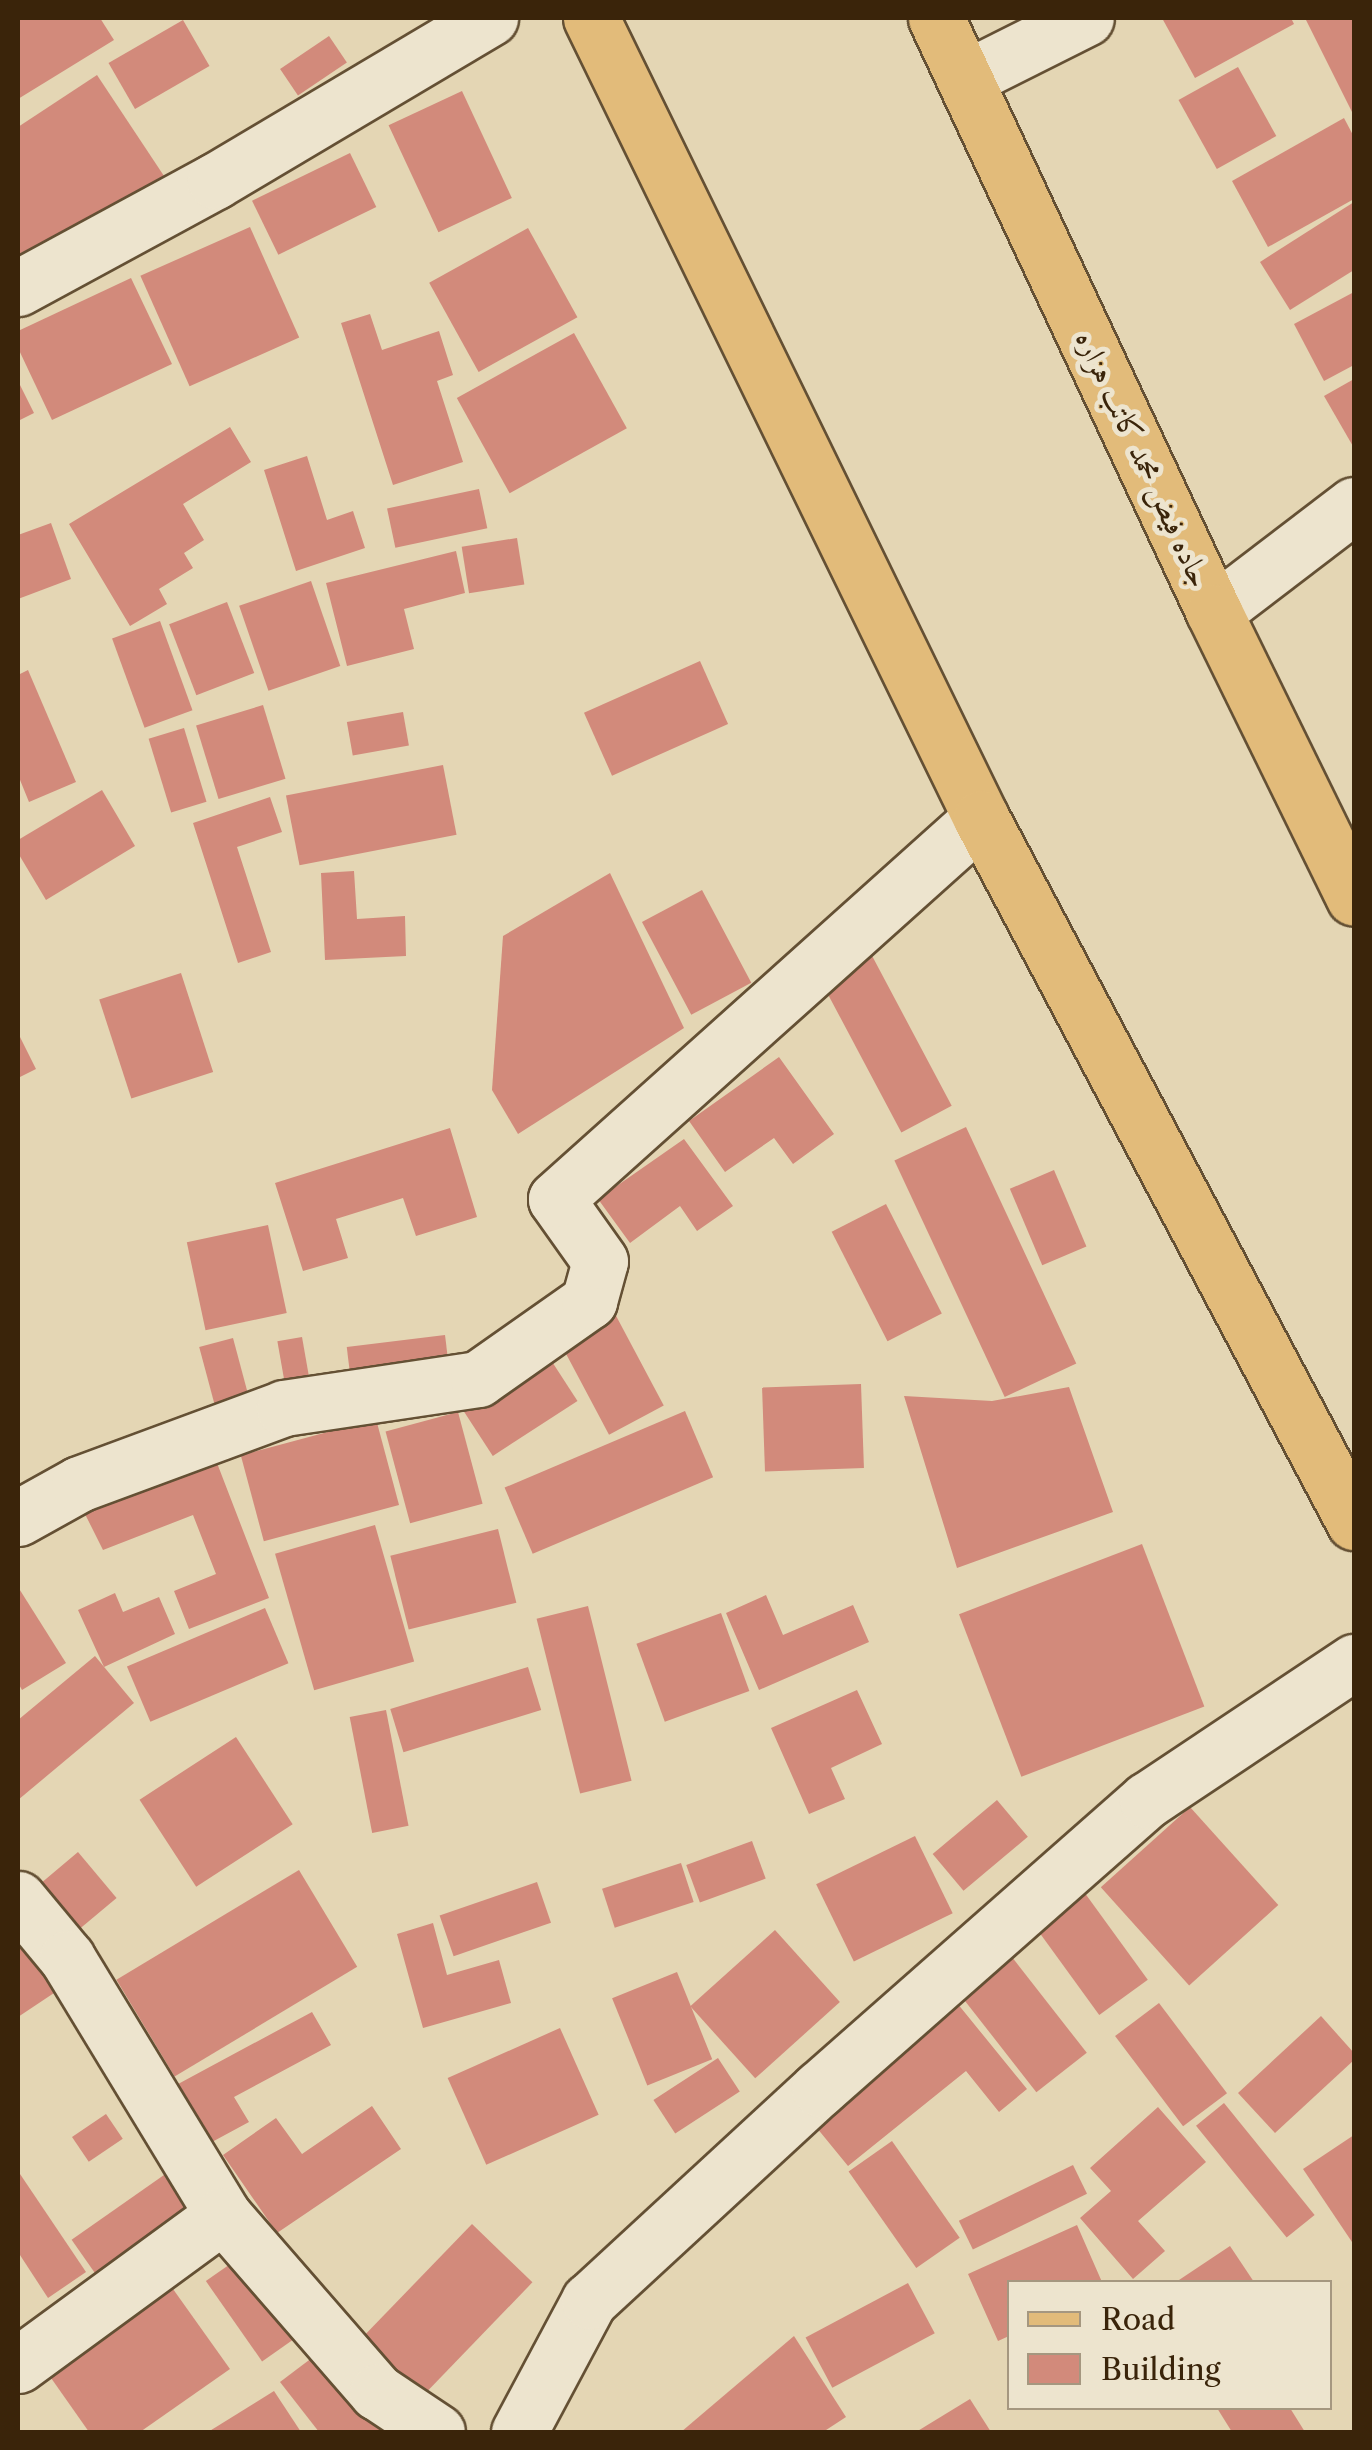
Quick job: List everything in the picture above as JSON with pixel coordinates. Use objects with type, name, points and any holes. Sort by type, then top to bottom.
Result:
[{"type":"main road","points":[[592,18],[981,818],[1354,1522]]},
{"type":"main road","name":"جاده فیض محمد کاتب هزاره","points":[[936,18],[1214,612],[1354,898]]},
{"type":"street","points":[[18,288],[215,181],[490,18]]},
{"type":"street","points":[[966,78],[1086,18]]},
{"type":"street","points":[[1214,612],[1354,505]]},
{"type":"street","points":[[18,1518],[80,1484],[284,1408],[478,1379],[590,1301],[600,1261],[556,1199],[981,818]]},
{"type":"street","points":[[519,2432],[589,2301],[819,2089],[1146,1800],[1354,1662]]},
{"type":"street","points":[[18,1899],[67,1958],[223,2215],[378,2392],[438,2432]]},
{"type":"street","points":[[18,2365],[223,2215]]},
{"type":"building","points":[[18,18],[100,18],[114,40],[18,99]]},
{"type":"building","points":[[1162,18],[1291,18],[1294,24],[1195,78]]},
{"type":"building","points":[[1305,18],[1354,18],[1354,116]]},
{"type":"building","points":[[183,20],[210,66],[135,109],[109,63]]},
{"type":"building","points":[[329,36],[347,63],[298,96],[280,69]]},
{"type":"building","points":[[1238,67],[1276,136],[1217,169],[1179,100]]},
{"type":"building","points":[[97,75],[166,179],[18,263],[18,127]]},
{"type":"building","points":[[462,91],[512,198],[438,232],[389,125]]},
{"type":"building","points":[[1344,118],[1354,137],[1354,199],[1268,247],[1232,181]]},
{"type":"building","points":[[350,153],[376,207],[278,255],[252,201]]},
{"type":"building","points":[[1354,202],[1354,270],[1290,310],[1260,262]]},
{"type":"building","points":[[250,227],[299,338],[190,386],[140,276]]},
{"type":"building","points":[[528,228],[577,317],[479,372],[429,283]]},
{"type":"building","points":[[131,278],[172,364],[52,420],[18,348],[18,331]]},
{"type":"building","points":[[1354,292],[1354,365],[1324,381],[1294,324]]},
{"type":"building","points":[[370,314],[382,350],[439,331],[453,375],[437,381],[463,462],[393,485],[341,323]]},
{"type":"building","points":[[574,333],[627,428],[510,493],[457,398]]},
{"type":"building","points":[[1354,379],[1354,448],[1324,396]]},
{"type":"building","points":[[18,381],[34,413],[18,421]]},
{"type":"building","points":[[230,427],[251,462],[183,504],[204,540],[184,553],[193,568],[159,589],[167,604],[130,626],[69,524]]},
{"type":"building","points":[[307,456],[327,520],[353,511],[365,548],[296,571],[264,470]]},
{"type":"building","points":[[479,489],[487,528],[395,548],[387,509]]},
{"type":"building","points":[[51,523],[71,579],[18,599],[18,535]]},
{"type":"building","points":[[517,538],[524,584],[469,593],[462,547]]},
{"type":"building","points":[[456,551],[465,593],[404,609],[414,649],[347,666],[326,583]]},
{"type":"building","points":[[311,581],[340,666],[268,691],[239,606]]},
{"type":"building","points":[[227,602],[254,673],[196,695],[169,624]]},
{"type":"building","points":[[160,621],[192,710],[145,728],[112,638]]},
{"type":"building","points":[[700,661],[728,724],[612,776],[584,713]]},
{"type":"building","points":[[28,670],[76,782],[29,802],[18,775],[18,675]]},
{"type":"building","points":[[263,705],[286,779],[219,799],[196,725]]},
{"type":"building","points":[[403,712],[409,745],[353,755],[347,722]]},
{"type":"building","points":[[184,728],[207,802],[171,812],[149,739]]},
{"type":"building","points":[[443,765],[457,835],[299,865],[286,796]]},
{"type":"building","points":[[102,790],[135,846],[46,900],[18,853],[18,840]]},
{"type":"building","points":[[270,797],[282,832],[237,847],[271,952],[238,963],[193,823]]},
{"type":"building","points":[[354,871],[357,919],[405,916],[406,956],[325,960],[321,873]]},
{"type":"building","points":[[610,873],[684,1028],[518,1134],[492,1090],[503,936]]},
{"type":"building","points":[[702,890],[751,983],[691,1015],[642,922]]},
{"type":"building","points":[[870,952],[952,1106],[901,1132],[820,979]]},
{"type":"building","points":[[181,973],[213,1072],[131,1098],[99,1000]]},
{"type":"building","points":[[18,1033],[36,1069],[18,1078]]},
{"type":"building","points":[[779,1057],[834,1134],[793,1164],[774,1138],[725,1172],[689,1121]]},
{"type":"building","points":[[966,1127],[1076,1364],[1005,1397],[894,1160]]},
{"type":"building","points":[[450,1128],[477,1217],[416,1236],[403,1198],[336,1219],[348,1258],[303,1271],[275,1183]]},
{"type":"building","points":[[684,1139],[733,1206],[697,1231],[680,1206],[630,1243],[598,1199]]},
{"type":"building","points":[[1054,1170],[1086,1246],[1042,1265],[1010,1189]]},
{"type":"building","points":[[886,1204],[942,1314],[887,1341],[832,1232]]},
{"type":"building","points":[[268,1225],[287,1313],[206,1330],[187,1242]]},
{"type":"building","points":[[614,1312],[664,1406],[609,1435],[559,1341]]},
{"type":"building","points":[[445,1335],[449,1370],[351,1382],[347,1347]]},
{"type":"building","points":[[302,1337],[312,1392],[287,1396],[277,1341]]},
{"type":"building","points":[[233,1338],[250,1403],[217,1412],[199,1347]]},
{"type":"building","points":[[547,1354],[577,1401],[493,1456],[462,1409]]},
{"type":"building","points":[[861,1384],[864,1468],[765,1471],[762,1387]]},
{"type":"building","points":[[1069,1387],[1113,1512],[957,1568],[904,1396],[992,1401]]},
{"type":"building","points":[[685,1411],[713,1477],[533,1554],[505,1488]]},
{"type":"building","points":[[458,1412],[483,1504],[410,1523],[386,1431]]},
{"type":"building","points":[[376,1419],[399,1505],[264,1541],[241,1455]]},
{"type":"building","points":[[217,1463],[269,1598],[189,1629],[174,1591],[216,1574],[193,1515],[103,1550],[85,1514]]},
{"type":"building","points":[[375,1525],[414,1661],[314,1690],[275,1554]]},
{"type":"building","points":[[498,1529],[516,1603],[409,1630],[390,1556]]},
{"type":"building","points":[[1142,1544],[1204,1706],[1021,1777],[959,1614]]},
{"type":"building","points":[[18,1587],[66,1663],[22,1690],[18,1683]]},
{"type":"building","points":[[115,1593],[123,1612],[159,1597],[175,1634],[104,1667],[78,1610]]},
{"type":"building","points":[[766,1595],[783,1635],[853,1605],[869,1642],[759,1690],[726,1613]]},
{"type":"building","points":[[588,1606],[632,1781],[580,1793],[537,1619]]},
{"type":"building","points":[[265,1608],[288,1663],[150,1722],[127,1667]]},
{"type":"building","points":[[721,1613],[749,1691],[665,1722],[636,1644]]},
{"type":"building","points":[[95,1656],[134,1703],[18,1800],[18,1720]]},
{"type":"building","points":[[528,1667],[541,1710],[403,1752],[390,1709]]},
{"type":"building","points":[[857,1690],[882,1744],[831,1768],[845,1799],[809,1814],[771,1728]]},
{"type":"building","points":[[386,1710],[409,1826],[372,1833],[350,1717]]},
{"type":"building","points":[[236,1737],[293,1824],[196,1887],[140,1800]]},
{"type":"building","points":[[997,1800],[1028,1837],[964,1891],[933,1854]]},
{"type":"building","points":[[1190,1807],[1278,1905],[1189,1985],[1101,1887]]},
{"type":"building","points":[[915,1836],[953,1913],[854,1962],[816,1884]]},
{"type":"building","points":[[752,1841],[766,1879],[700,1903],[686,1865]]},
{"type":"building","points":[[78,1852],[117,1898],[68,1939],[29,1893]]},
{"type":"building","points":[[681,1863],[694,1902],[615,1928],[602,1889]]},
{"type":"building","points":[[299,1870],[357,1967],[175,2077],[116,1980]]},
{"type":"building","points":[[537,1882],[551,1923],[454,1956],[440,1916]]},
{"type":"building","points":[[1079,1885],[1148,1980],[1099,2015],[1030,1920]]},
{"type":"building","points":[[433,1923],[447,1975],[499,1960],[511,2003],[423,2028],[397,1934]]},
{"type":"building","points":[[775,1930],[840,2002],[755,2078],[690,2006]]},
{"type":"building","points":[[18,1931],[60,1989],[18,2017]]},
{"type":"building","points":[[1008,1952],[1087,2053],[1036,2092],[958,1991]]},
{"type":"building","points":[[677,1972],[712,2059],[647,2085],[612,1998]]},
{"type":"building","points":[[957,2003],[1027,2089],[999,2112],[966,2071],[848,2166],[812,2122]]},
{"type":"building","points":[[1159,2003],[1227,2093],[1183,2126],[1115,2036]]},
{"type":"building","points":[[312,2012],[331,2045],[234,2097],[249,2122],[199,2149],[167,2090]]},
{"type":"building","points":[[1321,2016],[1354,2053],[1354,2060],[1275,2133],[1238,2093]]},
{"type":"building","points":[[560,2028],[599,2115],[486,2165],[448,2078]]},
{"type":"building","points":[[718,2058],[740,2092],[675,2133],[653,2100]]},
{"type":"building","points":[[1224,2103],[1315,2215],[1287,2238],[1196,2126]]},
{"type":"building","points":[[372,2106],[401,2149],[277,2233],[223,2155],[276,2118],[302,2154]]},
{"type":"building","points":[[1158,2107],[1206,2162],[1138,2221],[1165,2251],[1133,2279],[1080,2218],[1111,2191],[1090,2168]]},
{"type":"building","points":[[106,2114],[123,2139],[89,2162],[72,2137]]},
{"type":"building","points":[[1354,2135],[1354,2240],[1352,2242],[1303,2169]]},
{"type":"building","points":[[892,2141],[960,2238],[916,2268],[849,2171]]},
{"type":"building","points":[[1073,2165],[1087,2194],[973,2249],[959,2221]]},
{"type":"building","points":[[174,2168],[203,2210],[101,2281],[72,2240]]},
{"type":"building","points":[[18,2171],[86,2272],[48,2298],[18,2252]]},
{"type":"building","points":[[472,2224],[532,2282],[421,2398],[360,2340]]},
{"type":"building","points":[[1077,2225],[1101,2280],[1007,2280],[1007,2337],[998,2341],[968,2274]]},
{"type":"building","points":[[1230,2246],[1253,2280],[1179,2280]]},
{"type":"building","points":[[246,2253],[302,2333],[262,2361],[206,2281]]},
{"type":"building","points":[[168,2282],[230,2369],[140,2432],[89,2432],[44,2368]]},
{"type":"building","points":[[908,2283],[935,2333],[832,2388],[806,2337]]},
{"type":"building","points":[[794,2336],[846,2417],[823,2432],[681,2432]]},
{"type":"building","points":[[329,2345],[398,2432],[319,2432],[280,2382]]},
{"type":"building","points":[[274,2391],[301,2432],[208,2432]]},
{"type":"building","points":[[970,2399],[991,2432],[916,2432]]},
{"type":"building","points":[[1218,2410],[1291,2410],[1305,2432],[1232,2432]]}]
